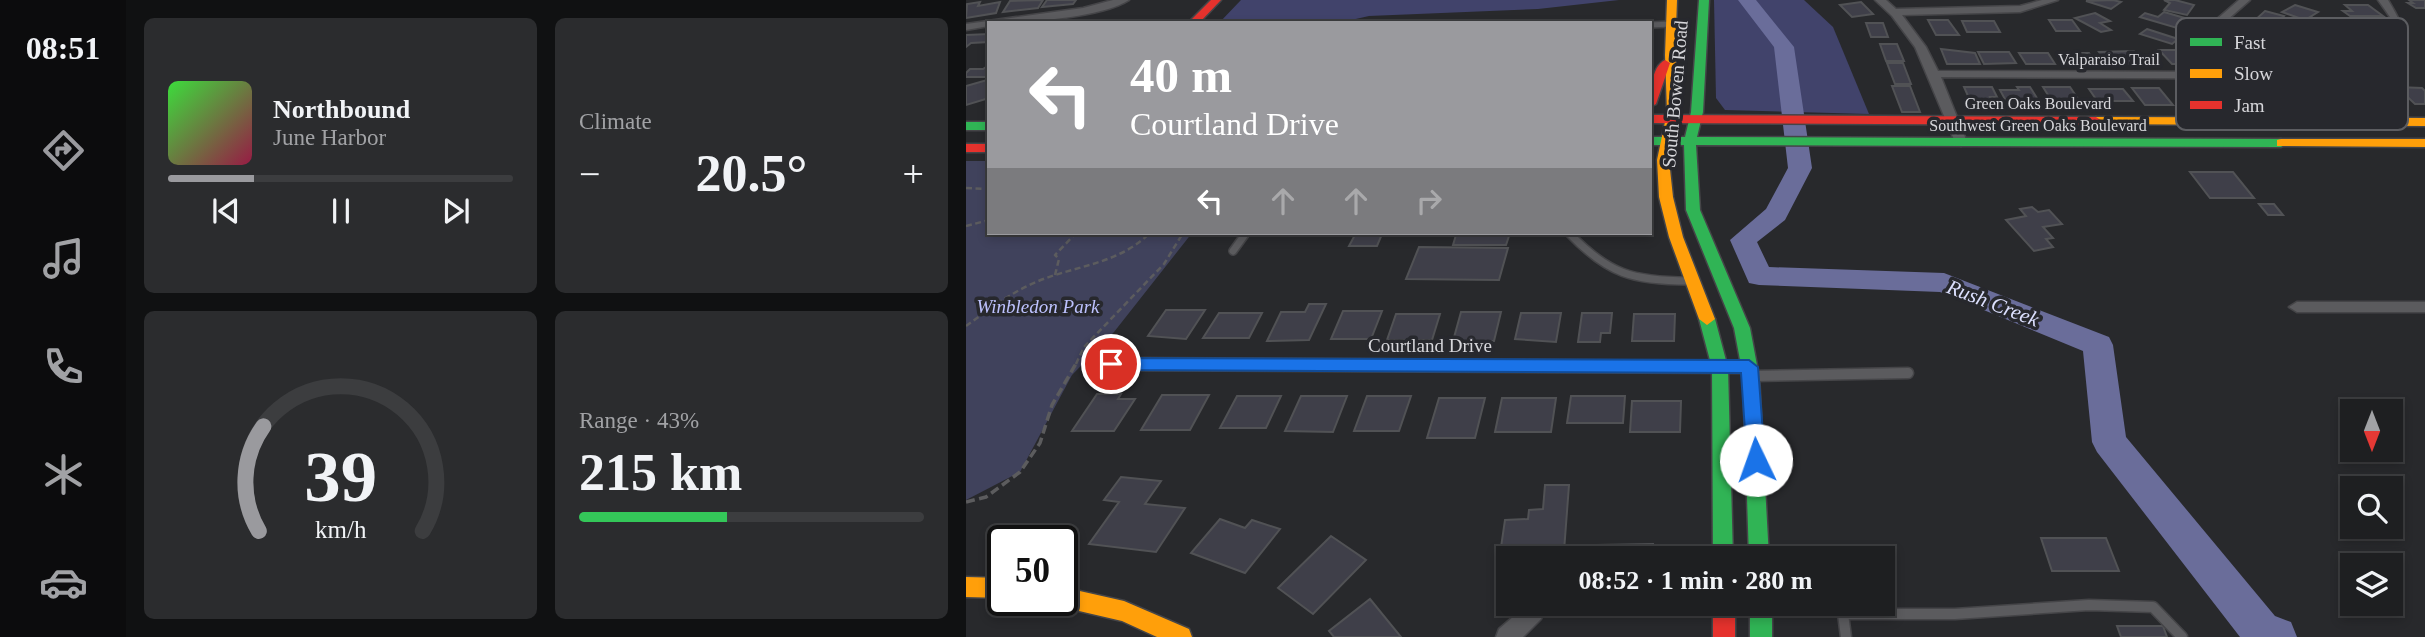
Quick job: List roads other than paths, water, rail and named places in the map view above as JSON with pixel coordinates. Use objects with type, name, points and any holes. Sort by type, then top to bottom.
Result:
[{"type":"main road","points":[[1195,21],[1216,0]]},
{"type":"main road","name":"South Bowen Road","points":[[1672,1],[1671,119],[1658,141],[1666,197],[1676,237],[1694,281],[1720,368],[1723,546]]},
{"type":"main road","points":[[1671,24],[1703,13]]},
{"type":"main road","name":"South Bowen Road","points":[[1703,13],[1691,141],[1690,191],[1693,210],[1742,328],[1750,372],[1758,546]]},
{"type":"main road","points":[[1652,101],[1657,94],[1658,76],[1670,54]]},
{"type":"main road","name":"Green Oaks Boulevard","points":[[1652,119],[2176,121]]},
{"type":"main road","points":[[966,126],[987,126]]},
{"type":"main road","name":"Southwest Green Oaks Boulevard","points":[[1658,141],[2425,144]]},
{"type":"main road","points":[[966,148],[987,148]]},
{"type":"main road","points":[[1652,161],[1664,175]]},
{"type":"main road","points":[[1694,281],[1720,274]]},
{"type":"main road","points":[[966,587],[987,588]]},
{"type":"main road","points":[[1078,600],[1111,605],[1163,626],[1181,637]]},
{"type":"main road","points":[[1724,616],[1724,637]]},
{"type":"main road","points":[[1760,616],[1761,637]]},
{"type":"street","points":[[1005,21],[1100,7],[1124,0]]},
{"type":"street","points":[[1880,0],[1896,12],[1916,36],[1961,142]]},
{"type":"street","points":[[1896,12],[2020,9],[2053,0]]},
{"type":"street","points":[[2224,18],[2245,0]]},
{"type":"street","points":[[2383,0],[2404,18]]},
{"type":"street","points":[[1097,21],[1100,7]]},
{"type":"street","points":[[2408,21],[2414,26]]},
{"type":"street","points":[[966,27],[987,24]]},
{"type":"street","name":"Valparaiso Trail","points":[[2408,62],[2415,58]]},
{"type":"street","name":"Valparaiso Trail","points":[[1933,74],[2176,76]]},
{"type":"street","points":[[2297,307],[2425,307]]},
{"type":"street","name":"Courtland Drive","points":[[1111,364],[1720,368],[1750,372]]},
{"type":"street","points":[[1507,637],[1529,616]]},
{"type":"lane","points":[[1652,25],[1671,24]]},
{"type":"lane","points":[[1233,251],[1245,235]]},
{"type":"lane","points":[[1571,235],[1591,258],[1614,272],[1654,281],[1694,281]]},
{"type":"lane","points":[[1750,372],[1908,373]]},
{"type":"lane","points":[[1846,637],[1843,614],[1955,614],[2089,605],[2153,607],[2182,637]]},
{"type":"waterway","name":"Rush Creek","points":[[1747,0],[1784,47],[1800,168],[1776,214],[1743,240],[1759,276],[1944,283],[2098,345],[2109,442],[2260,630],[2276,637]]},
{"type":"park label","name":"Winbledon Park","points":[[1038,306]]}]
